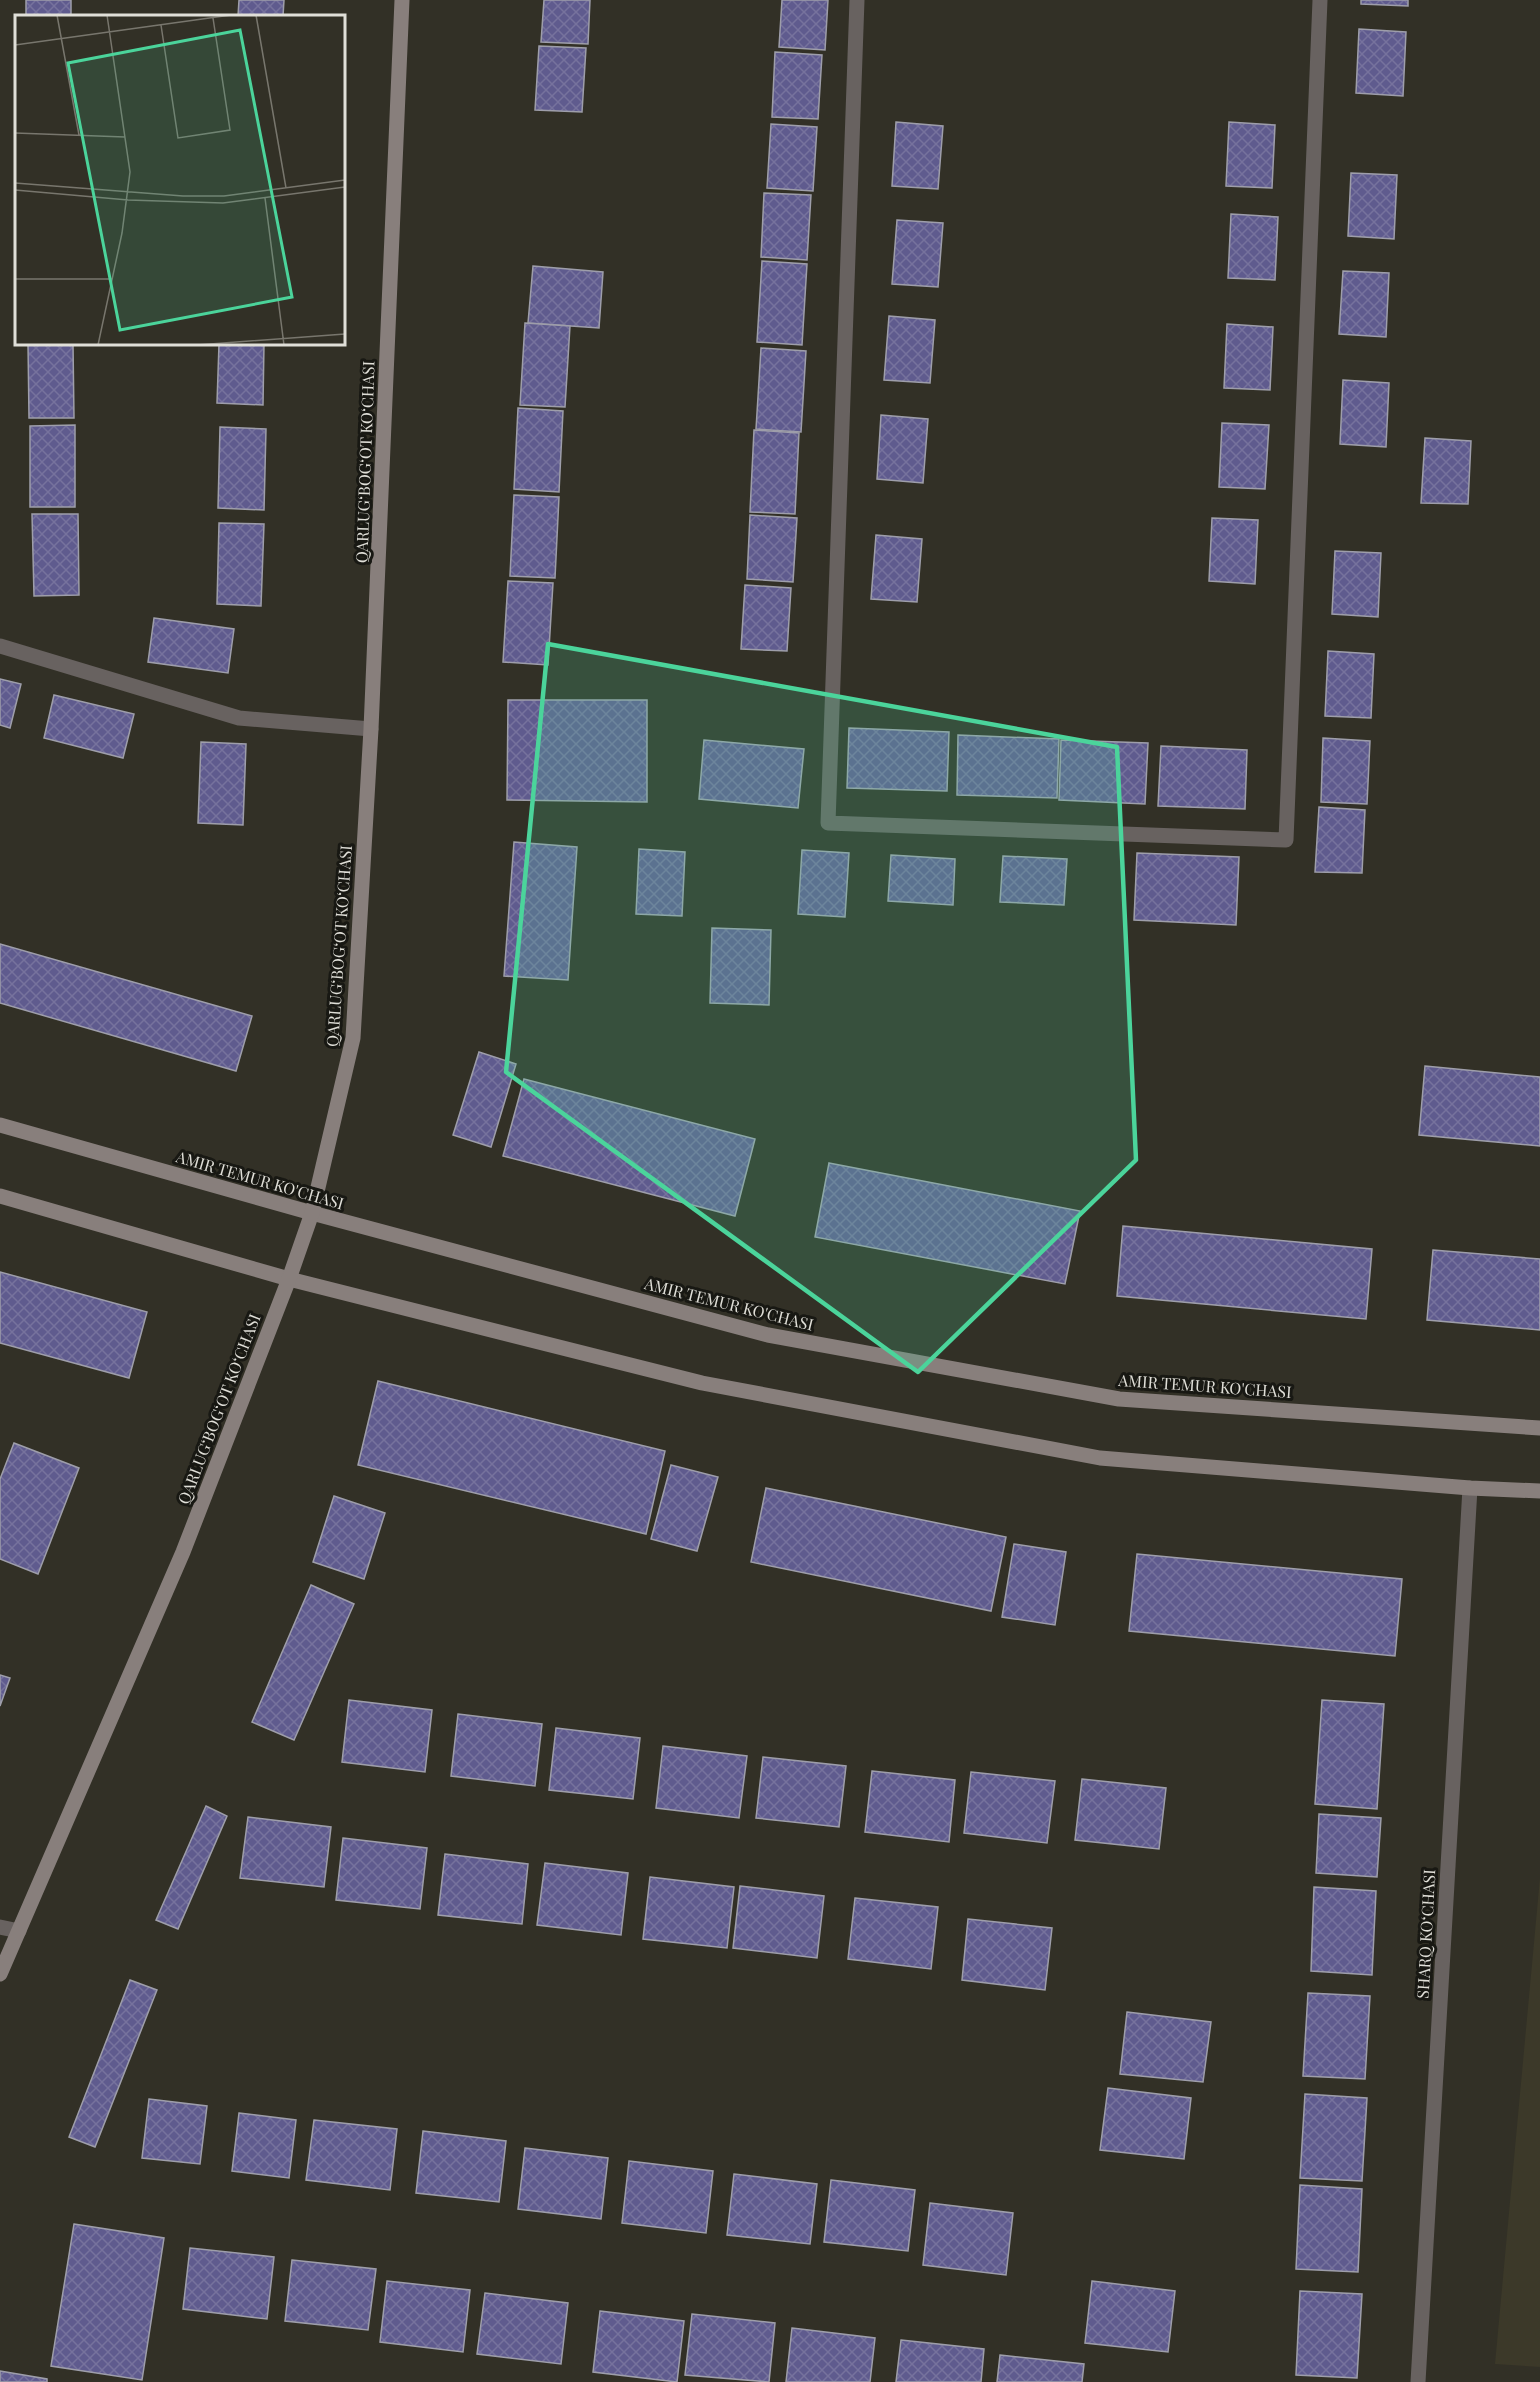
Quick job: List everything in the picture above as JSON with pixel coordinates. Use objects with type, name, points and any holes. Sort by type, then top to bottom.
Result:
[{"type":"main road","name":"QARLUG‘BOG‘OT KO‘CHASI","points":[[0,1974],[183,1552],[289,1279],[312,1213],[353,1038],[371,729],[402,0]]},
{"type":"main road","name":"AMIR TEMUR KO'CHASI","points":[[0,1125],[312,1213],[768,1335],[1119,1399],[1540,1428]]},
{"type":"main road","points":[[0,1196],[289,1279],[702,1383],[1101,1458],[1470,1488],[1540,1491]]},
{"type":"street","points":[[857,0],[828,823],[1286,840],[1320,0]]},
{"type":"street","points":[[0,646],[238,718],[371,729]]},
{"type":"street","name":"SHARQ KO‘CHASI","points":[[1418,2382],[1470,1488]]},
{"type":"street","points":[[0,1927],[19,1931]]},
{"type":"highlighted area","points":[[548,644],[1117,747],[1136,1160],[918,1372],[506,1072]]},
{"type":"shaded area","points":[[1540,1878],[1540,2367],[1495,2364]]},
{"type":"building","points":[[26,0],[71,0],[71,15],[26,15]]},
{"type":"building","points":[[239,0],[284,0],[283,15],[238,15]]},
{"type":"building","points":[[544,0],[590,0],[588,44],[541,42]]},
{"type":"building","points":[[782,0],[828,0],[825,50],[779,47]]},
{"type":"building","points":[[1361,0],[1408,0],[1408,6],[1361,4]]},
{"type":"building","points":[[1359,29],[1406,32],[1403,96],[1356,93]]},
{"type":"building","points":[[539,46],[586,48],[582,112],[535,110]]},
{"type":"building","points":[[775,52],[822,55],[818,119],[772,117]]},
{"type":"building","points":[[896,122],[943,126],[938,189],[892,186]]},
{"type":"building","points":[[1229,122],[1275,125],[1272,188],[1226,186]]},
{"type":"building","points":[[771,124],[817,127],[813,191],[767,188]]},
{"type":"building","points":[[1351,173],[1397,175],[1394,239],[1348,236]]},
{"type":"building","points":[[764,193],[811,195],[807,260],[761,257]]},
{"type":"building","points":[[1231,214],[1278,217],[1275,280],[1228,278]]},
{"type":"building","points":[[897,220],[943,223],[938,287],[892,284]]},
{"type":"building","points":[[762,261],[807,264],[802,345],[757,342]]},
{"type":"building","points":[[533,266],[603,272],[599,328],[528,323]]},
{"type":"building","points":[[1343,271],[1389,273],[1386,337],[1339,334]]},
{"type":"building","points":[[889,316],[935,320],[930,383],[884,380]]},
{"type":"building","points":[[525,323],[570,326],[565,407],[520,405]]},
{"type":"building","points":[[1227,324],[1273,327],[1270,390],[1224,388]]},
{"type":"building","points":[[28,345],[73,345],[74,418],[29,418]]},
{"type":"building","points":[[219,345],[264,345],[263,405],[217,403]]},
{"type":"building","points":[[761,348],[806,351],[801,432],[756,429]]},
{"type":"building","points":[[1343,380],[1389,383],[1386,447],[1340,444]]},
{"type":"building","points":[[518,408],[563,411],[559,492],[514,489]]},
{"type":"building","points":[[881,415],[928,419],[923,483],[877,479]]},
{"type":"building","points":[[1222,423],[1269,425],[1265,489],[1219,487]]},
{"type":"building","points":[[75,425],[75,507],[30,507],[30,426]]},
{"type":"building","points":[[220,427],[266,429],[264,510],[218,508]]},
{"type":"building","points":[[754,430],[799,433],[795,514],[750,512]]},
{"type":"building","points":[[1425,438],[1471,441],[1468,504],[1421,503]]},
{"type":"building","points":[[514,495],[559,497],[555,578],[510,576]]},
{"type":"building","points":[[32,514],[78,514],[79,595],[34,596]]},
{"type":"building","points":[[750,515],[797,518],[793,582],[747,579]]},
{"type":"building","points":[[1212,518],[1258,520],[1255,584],[1209,581]]},
{"type":"building","points":[[219,523],[264,524],[261,606],[217,604]]},
{"type":"building","points":[[876,535],[922,539],[917,602],[871,599]]},
{"type":"building","points":[[1335,551],[1381,553],[1378,617],[1332,614]]},
{"type":"building","points":[[508,581],[553,583],[548,665],[503,662]]},
{"type":"building","points":[[745,585],[791,588],[787,651],[741,649]]},
{"type":"building","points":[[154,618],[234,629],[228,673],[148,662]]},
{"type":"building","points":[[1328,651],[1374,654],[1371,718],[1325,716]]},
{"type":"building","points":[[0,679],[21,684],[10,728],[0,725]]},
{"type":"building","points":[[54,695],[134,714],[123,758],[44,738]]},
{"type":"building","points":[[508,700],[647,700],[647,802],[507,800]]},
{"type":"building","points":[[849,728],[949,732],[947,791],[847,788]]},
{"type":"building","points":[[958,735],[1059,739],[1057,798],[957,795]]},
{"type":"building","points":[[1323,738],[1370,741],[1367,804],[1321,802]]},
{"type":"building","points":[[704,740],[804,749],[798,808],[699,799]]},
{"type":"building","points":[[1061,740],[1148,743],[1145,804],[1059,800]]},
{"type":"building","points":[[201,742],[246,744],[243,825],[198,823]]},
{"type":"building","points":[[1161,746],[1247,750],[1245,809],[1158,806]]},
{"type":"building","points":[[1319,807],[1365,810],[1362,873],[1315,872]]},
{"type":"building","points":[[514,842],[577,847],[568,980],[504,976]]},
{"type":"building","points":[[639,849],[685,852],[682,916],[636,914]]},
{"type":"building","points":[[802,850],[849,853],[845,917],[798,914]]},
{"type":"building","points":[[1137,853],[1239,857],[1236,925],[1134,920]]},
{"type":"building","points":[[891,855],[955,859],[953,905],[888,901]]},
{"type":"building","points":[[1003,856],[1067,859],[1064,905],[1000,902]]},
{"type":"building","points":[[712,928],[771,930],[769,1005],[710,1003]]},
{"type":"building","points":[[0,944],[252,1016],[236,1071],[0,1003]]},
{"type":"building","points":[[479,1052],[516,1064],[491,1147],[453,1135]]},
{"type":"building","points":[[1425,1066],[1540,1077],[1540,1146],[1419,1135]]},
{"type":"building","points":[[524,1079],[755,1139],[735,1216],[503,1156]]},
{"type":"building","points":[[829,1163],[1080,1211],[1065,1284],[815,1237]]},
{"type":"building","points":[[1123,1226],[1372,1249],[1366,1319],[1117,1296]]},
{"type":"building","points":[[1433,1250],[1540,1259],[1540,1330],[1427,1320]]},
{"type":"building","points":[[0,1272],[147,1312],[129,1378],[0,1343]]},
{"type":"building","points":[[378,1381],[665,1451],[646,1534],[358,1465]]},
{"type":"building","points":[[14,1443],[79,1468],[38,1574],[0,1559],[0,1479]]},
{"type":"building","points":[[671,1465],[718,1477],[697,1551],[651,1539]]},
{"type":"building","points":[[766,1488],[1006,1537],[991,1611],[751,1562]]},
{"type":"building","points":[[334,1496],[385,1513],[364,1579],[313,1562]]},
{"type":"building","points":[[1014,1544],[1066,1552],[1055,1625],[1002,1617]]},
{"type":"building","points":[[1137,1554],[1402,1579],[1395,1656],[1129,1631]]},
{"type":"building","points":[[311,1585],[354,1604],[294,1740],[252,1722]]},
{"type":"building","points":[[0,1675],[10,1678],[0,1706]]},
{"type":"building","points":[[349,1700],[432,1710],[425,1772],[342,1762]]},
{"type":"building","points":[[1322,1700],[1384,1704],[1377,1809],[1315,1804]]},
{"type":"building","points":[[458,1714],[542,1724],[535,1786],[451,1776]]},
{"type":"building","points":[[556,1728],[640,1738],[633,1799],[549,1790]]},
{"type":"building","points":[[663,1746],[747,1756],[739,1818],[656,1808]]},
{"type":"building","points":[[763,1757],[846,1766],[839,1827],[756,1818]]},
{"type":"building","points":[[872,1771],[955,1780],[949,1842],[865,1832]]},
{"type":"building","points":[[971,1772],[1055,1781],[1047,1843],[964,1833]]},
{"type":"building","points":[[1082,1779],[1166,1788],[1159,1849],[1075,1840]]},
{"type":"building","points":[[206,1806],[227,1816],[178,1929],[156,1920]]},
{"type":"building","points":[[1319,1814],[1381,1818],[1377,1877],[1316,1873]]},
{"type":"building","points":[[248,1817],[331,1827],[324,1887],[240,1878]]},
{"type":"building","points":[[343,1838],[427,1848],[420,1909],[336,1900]]},
{"type":"building","points":[[445,1854],[528,1864],[522,1924],[438,1915]]},
{"type":"building","points":[[545,1863],[628,1873],[621,1935],[537,1925]]},
{"type":"building","points":[[650,1877],[734,1887],[727,1948],[643,1939]]},
{"type":"building","points":[[740,1886],[824,1896],[817,1958],[733,1948]]},
{"type":"building","points":[[1314,1887],[1376,1891],[1372,1975],[1311,1971]]},
{"type":"building","points":[[855,1898],[938,1907],[931,1969],[848,1959]]},
{"type":"building","points":[[968,1919],[1052,1928],[1045,1990],[962,1980]]},
{"type":"building","points":[[130,1980],[157,1990],[95,2147],[69,2137]]},
{"type":"building","points":[[1308,1993],[1370,1996],[1365,2079],[1303,2076]]},
{"type":"building","points":[[1127,2012],[1211,2022],[1203,2082],[1120,2074]]},
{"type":"building","points":[[1108,2088],[1191,2098],[1184,2159],[1100,2150]]},
{"type":"building","points":[[1305,2094],[1367,2098],[1362,2181],[1300,2178]]},
{"type":"building","points":[[149,2099],[207,2106],[200,2164],[142,2158]]},
{"type":"building","points":[[239,2113],[296,2120],[289,2178],[232,2171]]},
{"type":"building","points":[[314,2120],[397,2129],[390,2190],[306,2180]]},
{"type":"building","points":[[423,2131],[506,2141],[499,2202],[416,2193]]},
{"type":"building","points":[[525,2148],[608,2158],[601,2219],[518,2209]]},
{"type":"building","points":[[629,2161],[713,2171],[706,2233],[622,2223]]},
{"type":"building","points":[[734,2174],[817,2184],[810,2244],[727,2235]]},
{"type":"building","points":[[831,2180],[915,2190],[908,2251],[824,2242]]},
{"type":"building","points":[[1300,2185],[1362,2189],[1358,2272],[1296,2269]]},
{"type":"building","points":[[930,2203],[1013,2213],[1006,2275],[923,2265]]},
{"type":"building","points":[[74,2224],[164,2238],[142,2380],[51,2366]]},
{"type":"building","points":[[190,2248],[274,2257],[267,2319],[183,2309]]},
{"type":"building","points":[[292,2260],[376,2269],[368,2330],[285,2321]]},
{"type":"building","points":[[387,2281],[470,2290],[463,2352],[380,2342]]},
{"type":"building","points":[[1092,2281],[1175,2291],[1168,2352],[1085,2343]]},
{"type":"building","points":[[1300,2291],[1362,2294],[1357,2378],[1296,2375]]},
{"type":"building","points":[[485,2293],[568,2303],[561,2364],[477,2354]]},
{"type":"building","points":[[600,2311],[684,2321],[677,2382],[593,2372]]},
{"type":"building","points":[[692,2314],[775,2323],[769,2382],[685,2375]]},
{"type":"building","points":[[792,2328],[875,2338],[870,2382],[786,2382]]},
{"type":"building","points":[[901,2340],[984,2349],[981,2382],[896,2382]]},
{"type":"building","points":[[1000,2355],[1084,2364],[1082,2382],[997,2382]]},
{"type":"building","points":[[0,2371],[47,2379],[47,2382],[0,2382]]}]
